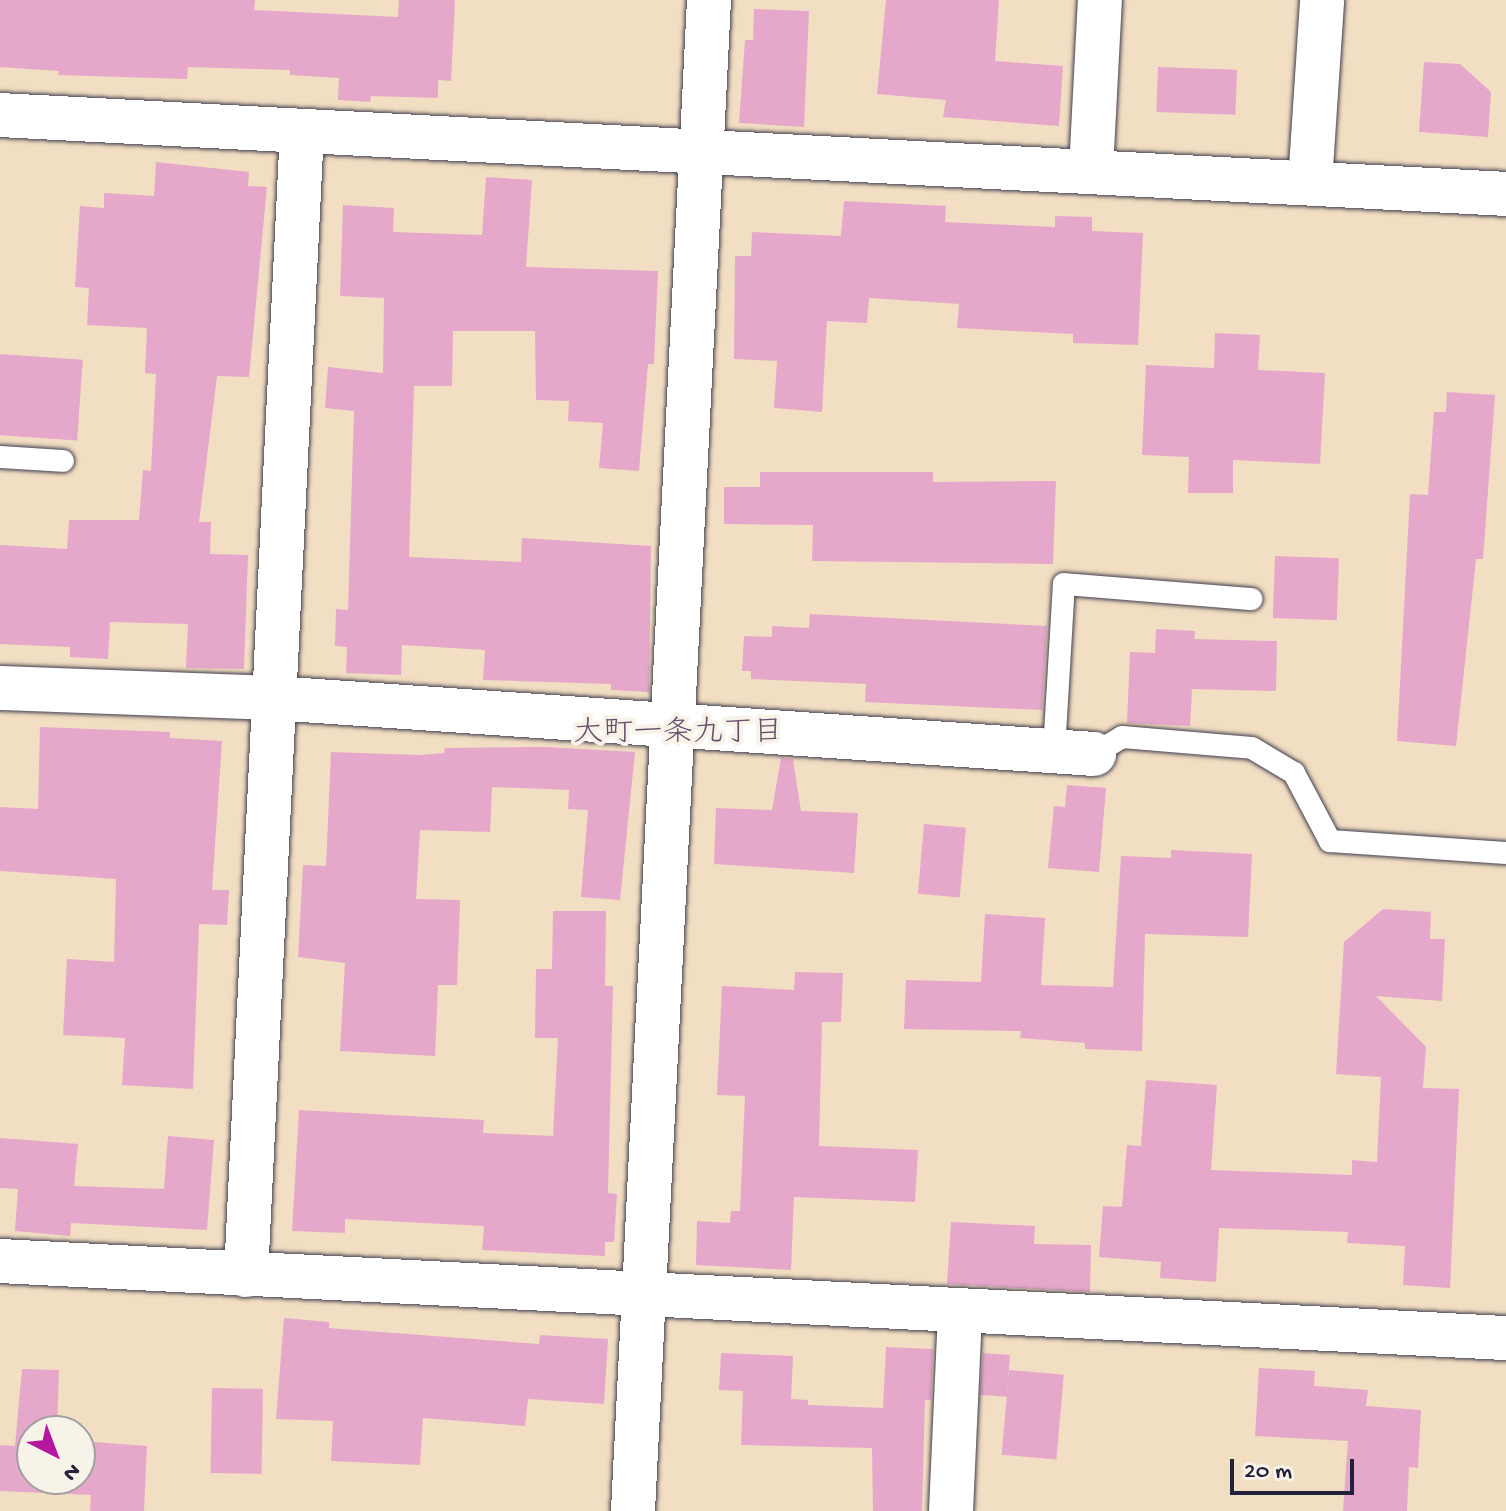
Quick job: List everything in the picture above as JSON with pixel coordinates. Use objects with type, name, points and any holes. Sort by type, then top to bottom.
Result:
[{"type":"street","points":[[633,1511],[709,0]]},
{"type":"street","points":[[1091,170],[1100,0]]},
{"type":"street","points":[[1310,183],[1322,0]]},
{"type":"street","points":[[0,115],[1506,194]]},
{"type":"street","points":[[246,1275],[302,131]]},
{"type":"street","points":[[0,688],[273,698],[1074,752]]},
{"type":"street","points":[[0,1261],[960,1313],[1506,1338]]},
{"type":"street","points":[[951,1511],[960,1313]]},
{"type":"lane","points":[[0,457],[63,461]]},
{"type":"lane","points":[[1251,599],[1064,584],[1074,752],[1122,737],[1252,748],[1294,773],[1330,841],[1506,853]]},
{"type":"building","points":[[0,0],[255,0],[254,10],[398,17],[399,0],[455,0],[451,81],[438,80],[438,98],[371,96],[370,102],[338,100],[339,78],[290,75],[290,70],[188,67],[187,79],[58,75],[59,71],[0,67]]},
{"type":"building","points":[[886,0],[999,0],[995,61],[1063,66],[1059,126],[943,117],[946,100],[877,94]]},
{"type":"building","points":[[754,9],[809,11],[804,127],[739,123],[745,40],[753,40]]},
{"type":"building","points":[[1424,62],[1460,64],[1491,92],[1488,137],[1419,132]]},
{"type":"building","points":[[1158,67],[1237,70],[1235,115],[1156,112]]},
{"type":"building","points":[[156,162],[249,172],[248,186],[267,187],[249,377],[217,376],[199,522],[211,522],[210,554],[248,555],[244,669],[186,668],[188,624],[110,622],[108,659],[70,657],[70,647],[0,644],[0,545],[67,549],[69,520],[139,520],[143,470],[151,471],[156,374],[145,373],[147,328],[87,325],[89,288],[75,287],[80,206],[104,208],[104,193],[154,196]]},
{"type":"building","points":[[486,177],[532,180],[526,267],[658,271],[654,364],[648,364],[639,471],[599,468],[603,423],[568,421],[569,401],[536,400],[535,331],[453,331],[452,386],[414,386],[409,557],[521,562],[522,538],[651,546],[649,692],[611,690],[611,684],[483,680],[485,650],[402,645],[401,675],[346,673],[347,647],[335,646],[336,609],[348,610],[354,411],[325,408],[328,367],[383,373],[384,298],[340,296],[343,205],[394,208],[393,232],[482,235]]},
{"type":"building","points":[[844,201],[946,206],[945,222],[1055,227],[1055,216],[1092,217],[1092,231],[1143,233],[1138,345],[1073,343],[1073,334],[957,328],[959,304],[869,298],[867,323],[827,321],[822,412],[774,408],[777,361],[734,359],[735,256],[751,256],[752,232],[841,236]]},
{"type":"building","points":[[1215,333],[1260,335],[1258,370],[1325,373],[1320,464],[1233,460],[1233,493],[1188,493],[1189,457],[1142,455],[1146,365],[1214,368]]},
{"type":"building","points":[[0,354],[83,360],[77,441],[0,435]]},
{"type":"building","points":[[1447,392],[1495,395],[1483,559],[1476,559],[1456,746],[1397,741],[1410,494],[1428,495],[1434,412],[1446,412]]},
{"type":"building","points":[[760,472],[933,472],[933,482],[1056,481],[1053,564],[812,561],[813,525],[724,524],[724,487],[760,487]]},
{"type":"building","points":[[1275,556],[1339,558],[1337,620],[1273,618]]},
{"type":"building","points":[[810,614],[1047,626],[1042,710],[865,702],[866,684],[751,679],[751,671],[742,671],[744,636],[772,637],[772,626],[809,628]]},
{"type":"building","points":[[1156,629],[1195,631],[1194,639],[1277,641],[1276,691],[1192,689],[1190,726],[1127,723],[1130,652],[1155,653]]},
{"type":"building","points":[[40,727],[170,732],[170,738],[222,741],[212,890],[229,890],[227,925],[199,924],[193,1089],[122,1085],[125,1038],[63,1035],[67,959],[114,962],[116,879],[0,871],[0,807],[38,809]]},
{"type":"building","points":[[545,747],[635,752],[620,900],[581,897],[588,810],[568,809],[569,790],[492,787],[490,832],[420,830],[416,899],[460,900],[457,985],[438,985],[435,1056],[340,1051],[345,963],[298,957],[303,865],[326,866],[331,752],[419,755],[444,753],[445,748]]},
{"type":"building","points":[[781,758],[793,759],[801,811],[858,813],[854,873],[714,864],[716,808],[772,810]]},
{"type":"building","points":[[1067,785],[1106,788],[1099,872],[1048,868],[1054,806],[1065,807]]},
{"type":"building","points":[[924,824],[966,828],[960,897],[918,894]]},
{"type":"building","points":[[1171,850],[1252,854],[1248,937],[1145,934],[1142,1051],[1085,1049],[1085,1043],[1020,1038],[1021,1031],[904,1029],[906,980],[981,982],[985,914],[1045,918],[1041,985],[1113,987],[1121,856],[1171,858]]},
{"type":"building","points":[[1383,909],[1431,912],[1430,939],[1445,939],[1442,1001],[1376,996],[1426,1047],[1423,1088],[1459,1089],[1450,1288],[1403,1285],[1405,1246],[1347,1243],[1348,1232],[1219,1228],[1216,1282],[1160,1278],[1161,1262],[1099,1257],[1103,1206],[1122,1207],[1127,1145],[1141,1146],[1146,1080],[1217,1085],[1211,1170],[1352,1175],[1352,1160],[1377,1162],[1381,1077],[1336,1074],[1344,942]]},
{"type":"building","points":[[553,911],[606,911],[605,986],[613,986],[608,1193],[617,1194],[614,1242],[605,1242],[605,1256],[482,1250],[484,1226],[345,1219],[345,1233],[292,1231],[299,1110],[484,1120],[483,1133],[553,1136],[558,1038],[535,1038],[536,969],[552,969]]},
{"type":"building","points":[[795,972],[843,973],[841,1022],[822,1022],[819,1146],[918,1150],[915,1202],[794,1197],[791,1270],[696,1265],[697,1221],[730,1223],[731,1211],[740,1211],[745,1096],[717,1095],[722,986],[794,990]]},
{"type":"building","points":[[168,1136],[214,1140],[207,1230],[71,1223],[70,1236],[15,1231],[18,1189],[0,1188],[0,1138],[78,1144],[74,1186],[164,1189]]},
{"type":"building","points":[[951,1222],[1035,1226],[1034,1244],[1091,1245],[1090,1292],[947,1284]]},
{"type":"building","points":[[284,1318],[329,1322],[329,1328],[539,1344],[540,1335],[608,1339],[604,1404],[528,1399],[525,1426],[423,1418],[420,1465],[331,1461],[333,1421],[276,1419]]},
{"type":"building","points":[[886,1347],[933,1349],[931,1400],[925,1400],[922,1511],[873,1511],[872,1448],[741,1445],[743,1391],[719,1390],[721,1353],[793,1356],[791,1399],[808,1400],[808,1405],[883,1408]]},
{"type":"building","points":[[983,1353],[1010,1355],[1007,1397],[980,1395]]},
{"type":"building","points":[[1259,1368],[1315,1371],[1314,1386],[1368,1390],[1366,1406],[1421,1410],[1418,1468],[1409,1467],[1407,1511],[1343,1511],[1348,1441],[1255,1436]]},
{"type":"building","points":[[22,1369],[59,1370],[58,1415],[18,1415]]},
{"type":"building","points":[[1009,1370],[1064,1375],[1056,1459],[1002,1455]]},
{"type":"building","points":[[212,1388],[263,1389],[262,1474],[211,1473]]},
{"type":"building","points":[[16,1435],[16,1492],[0,1491],[0,1445],[15,1446]]},
{"type":"building","points":[[96,1442],[147,1446],[144,1511],[90,1511],[91,1495],[96,1495]]},
{"type":"district","name":"大町一条九丁目","points":[[678,735]]}]
